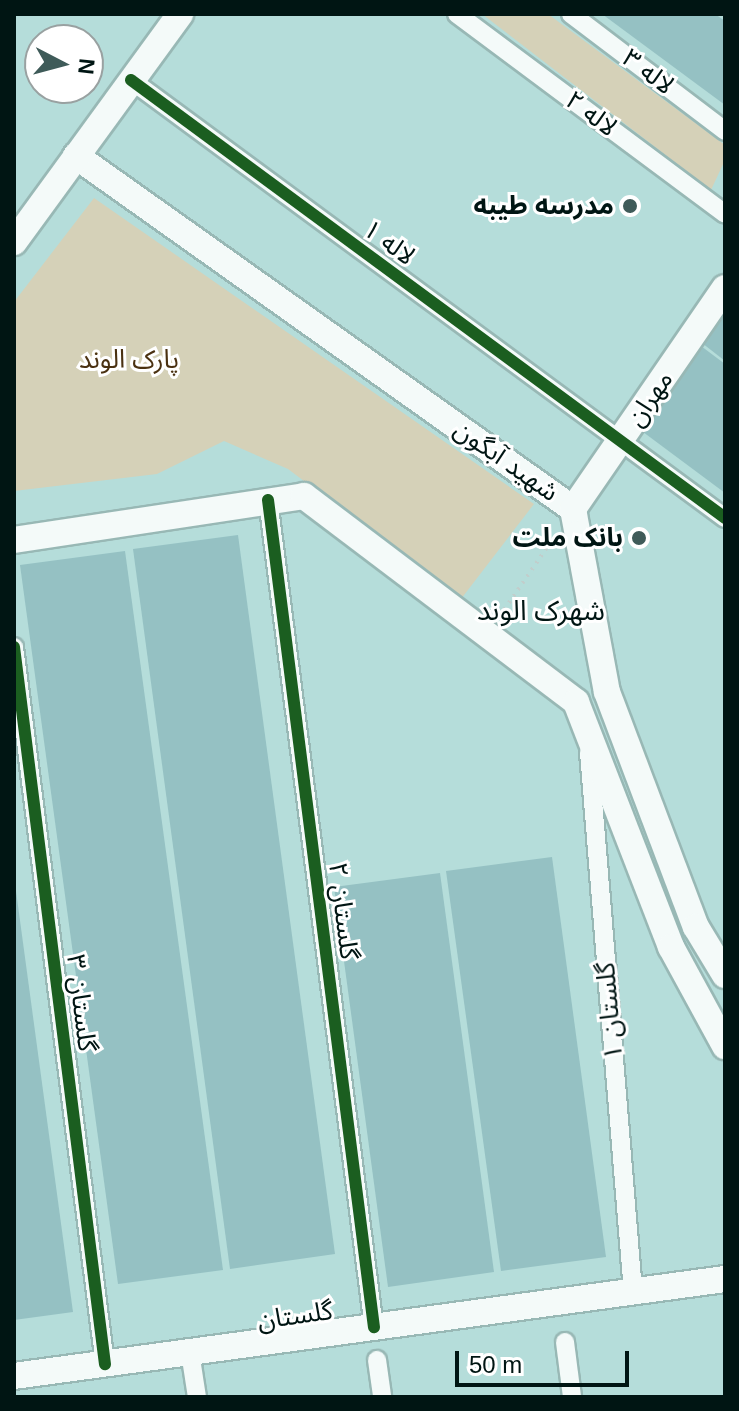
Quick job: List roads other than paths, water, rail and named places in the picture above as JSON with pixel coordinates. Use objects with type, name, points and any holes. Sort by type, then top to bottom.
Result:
[{"type":"main road","points":[[14,242],[180,14]]},
{"type":"main road","name":"شهید آبگون","points":[[76,156],[573,509],[602,667],[616,716],[696,927],[725,975]]},
{"type":"main road","name":"مهران","points":[[573,509],[725,288]]},
{"type":"main road","points":[[14,540],[304,496],[576,702],[671,947],[725,1046]]},
{"type":"main road","points":[[565,692],[586,693],[595,687],[602,667]]},
{"type":"main road","points":[[587,729],[598,714],[616,716]]},
{"type":"main road","name":"گلستان","points":[[14,1376],[725,1279]]},
{"type":"street","name":"لاله ۲","points":[[457,14],[725,214]]},
{"type":"street","name":"لاله ۳","points":[[571,14],[725,131]]},
{"type":"street","name":"لاله ۱","points":[[131,80],[725,518]]},
{"type":"street","name":"گلستان ۲","points":[[268,500],[374,1327]]},
{"type":"street","name":"گلستان ۳","points":[[14,647],[105,1364]]},
{"type":"street","name":"گلستان ۱","points":[[587,729],[633,1292]]},
{"type":"street","points":[[565,1342],[572,1397]]},
{"type":"street","points":[[190,1352],[197,1397]]},
{"type":"street","points":[[377,1360],[382,1397]]},
{"type":"place","name":"مدرسه طیبه","points":[[630,206]]},
{"type":"place","name":"بانک ملت","points":[[639,538]]},
{"type":"district","name":"شهرک الوند","points":[[541,611]]},
{"type":"park label","name":"پارک الوند","points":[[129,360]]}]
